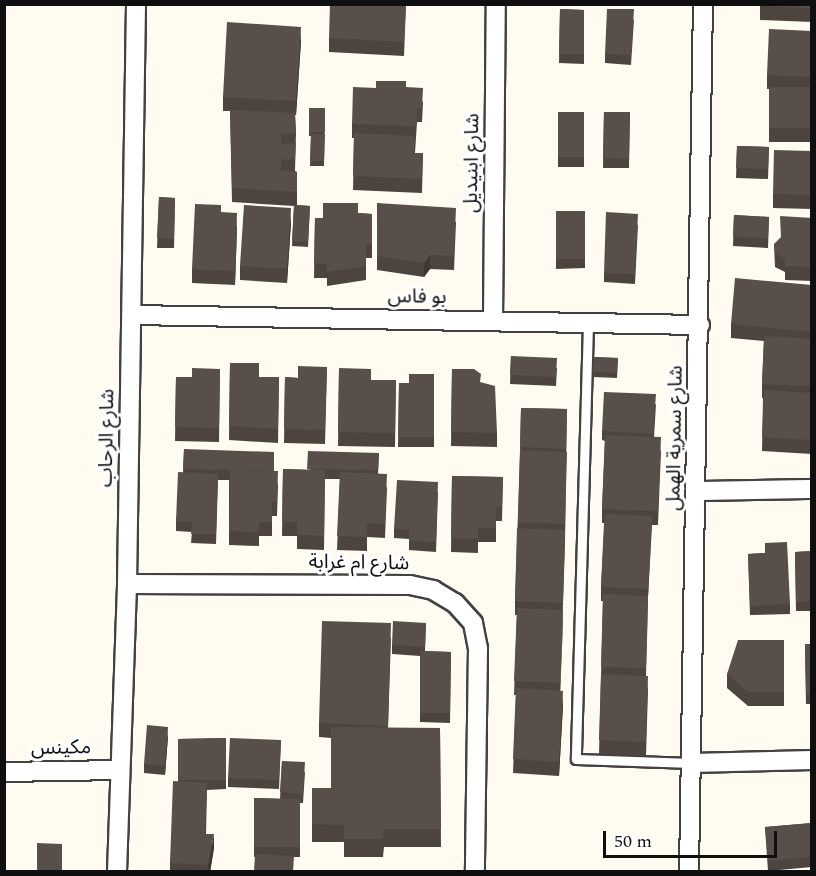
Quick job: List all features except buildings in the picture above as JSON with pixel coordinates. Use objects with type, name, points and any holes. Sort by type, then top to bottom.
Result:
[{"type":"street","name":"شارع الرحاب","points":[[117,872],[127,584],[136,4]]},
{"type":"street","name":"شارع ابنيديل","points":[[493,321],[496,4]]},
{"type":"street","name":"شارع سمرية الهمل","points":[[689,872],[700,325],[703,4]]},
{"type":"street","name":"بو فاس","points":[[132,315],[700,325]]},
{"type":"street","points":[[697,491],[812,489]]},
{"type":"street","name":"شارع ام غرابة","points":[[127,584],[410,585],[433,590],[455,603],[473,623],[478,648],[475,872]]},
{"type":"street","points":[[692,763],[812,760]]},
{"type":"street","name":"مكينس","points":[[4,772],[119,770]]},
{"type":"lane","points":[[588,323],[576,759],[692,763]]}]
